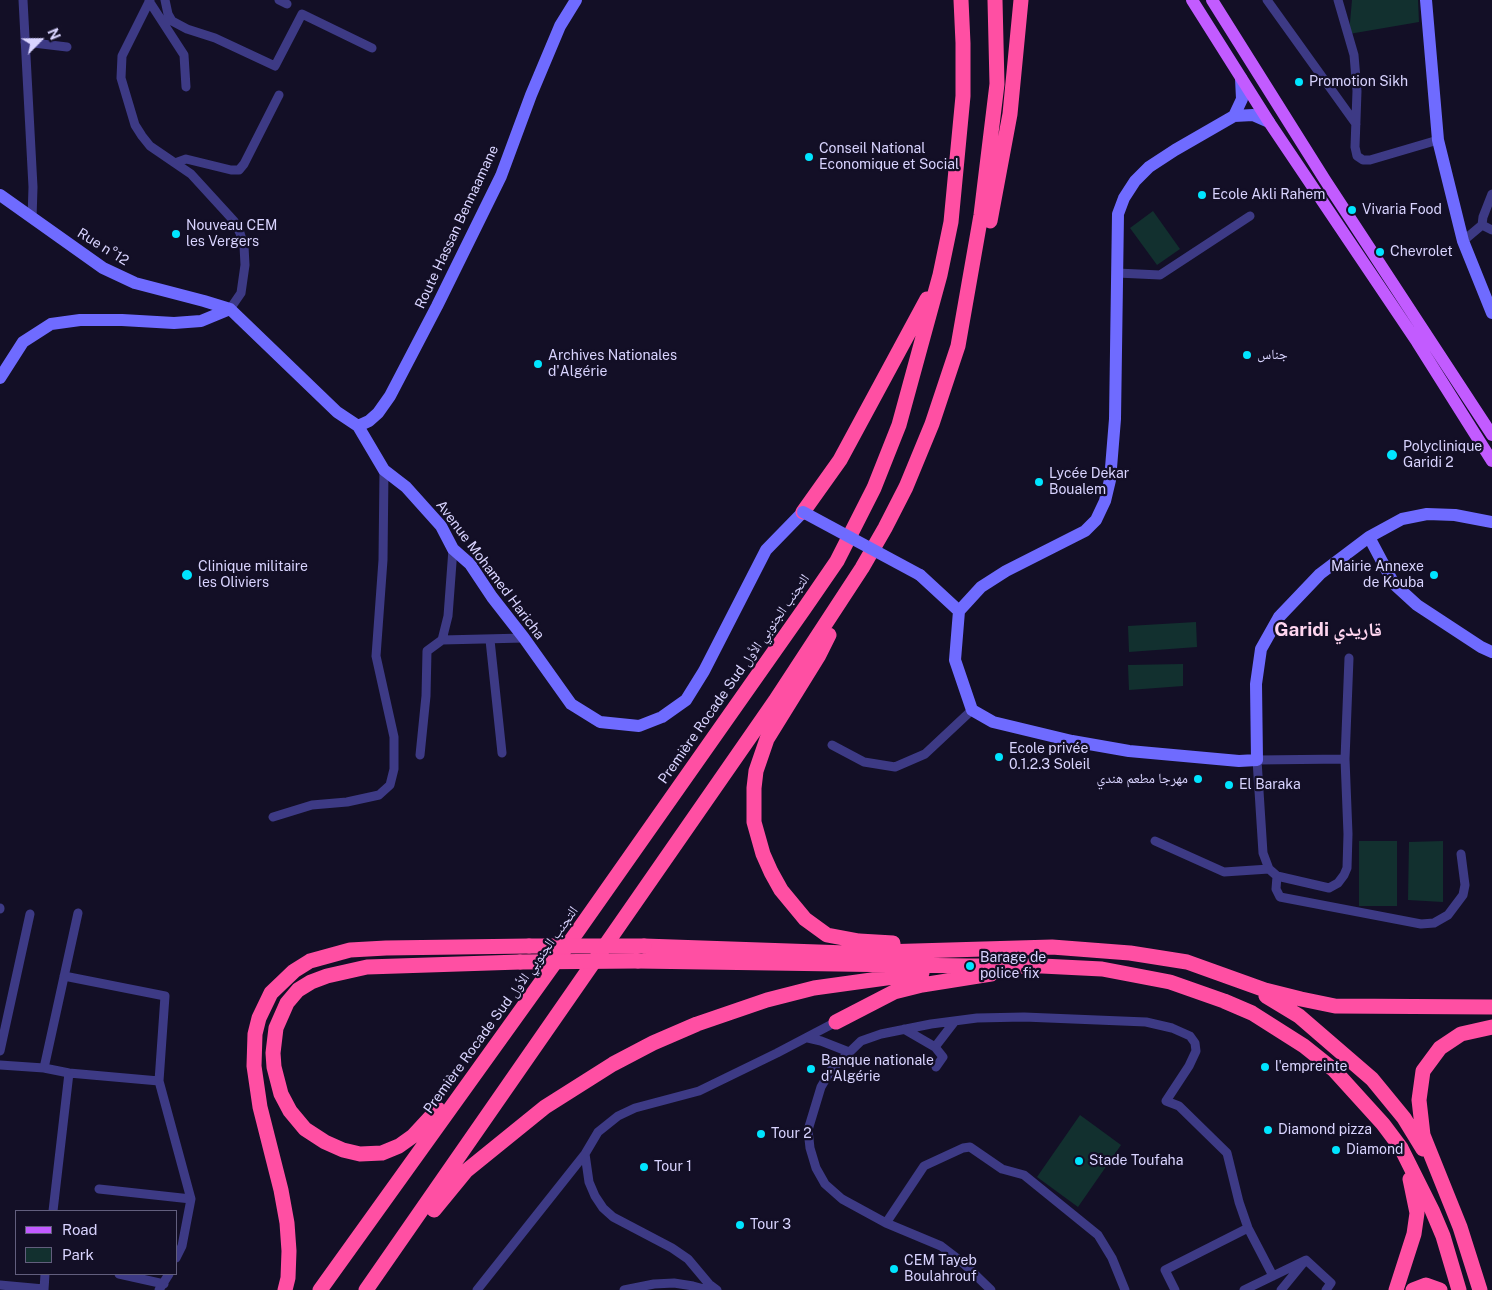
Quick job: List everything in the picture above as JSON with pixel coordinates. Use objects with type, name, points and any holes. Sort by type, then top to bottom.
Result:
[{"type":"highway","name":"Première Rocade Sud التجنب الجنوبي الأول","points":[[320,1290],[582,924],[837,561],[874,488],[900,425],[940,275],[952,222],[963,87],[961,0]]},
{"type":"highway","points":[[958,346],[981,215],[997,84],[995,0]]},
{"type":"highway","points":[[366,1290],[839,606],[885,528],[906,487],[932,424],[958,346],[986,243],[1010,114],[1021,0]]},
{"type":"highway","points":[[803,512],[840,460],[940,275]]},
{"type":"highway","points":[[839,606],[826,642],[775,724],[756,770],[754,822],[763,854],[781,890],[792,905],[815,927],[827,934],[859,941],[929,946],[954,951]]},
{"type":"highway","points":[[286,1290],[289,1251],[287,1223],[281,1190],[260,1107],[254,1066],[255,1034],[259,1018],[272,993],[294,971],[310,961],[350,950],[529,946],[644,946],[847,953],[1052,947],[1130,953],[1187,962],[1301,1000],[1335,1006],[1492,1007]]},
{"type":"highway","points":[[475,1073],[461,1084],[414,1136],[399,1146],[382,1153],[360,1154],[343,1150],[324,1142],[306,1129],[290,1111],[281,1094],[274,1067],[273,1053],[276,1028],[287,1003],[298,990],[311,982],[327,976],[367,967],[386,966],[520,962],[1042,966],[1102,969],[1170,982],[1252,1013],[1304,1046],[1334,1070],[1370,1109],[1401,1148],[1419,1181],[1443,1236],[1459,1290]]},
{"type":"highway","points":[[377,1290],[442,1198],[466,1171],[545,1106],[613,1064],[653,1043],[696,1024],[767,1000],[814,988],[970,966]]},
{"type":"highway","points":[[836,1022],[894,992],[922,985],[1042,966]]},
{"type":"highway","points":[[1231,978],[1274,1000],[1299,1016],[1372,1079],[1404,1118],[1439,1174]]},
{"type":"highway","points":[[1480,1290],[1460,1227],[1423,1135],[1419,1100],[1423,1071],[1440,1048],[1461,1034],[1492,1027]]},
{"type":"highway","points":[[1396,1290],[1414,1234],[1417,1213],[1414,1194],[1401,1148]]},
{"type":"highway","points":[[1413,1290],[1426,1286],[1440,1290]]},
{"type":"main road","points":[[1192,0],[1269,122],[1417,342],[1492,461]]},
{"type":"main road","points":[[1212,0],[1325,180],[1492,435]]},
{"type":"street","points":[[23,0],[33,188],[32,219]]},
{"type":"street","points":[[150,0],[184,55],[186,87]]},
{"type":"street","points":[[0,378],[23,342],[51,324],[80,320],[201,322],[230,309],[241,293],[245,265],[244,246],[234,221],[191,174],[150,146],[142,136],[136,124],[121,78],[122,56],[150,0]]},
{"type":"street","points":[[166,0],[168,14],[172,21],[187,29],[215,38],[275,66],[302,14],[372,48]]},
{"type":"street","name":"Route Hassan Bennaamane","points":[[358,426],[369,421],[378,413],[390,396],[437,306],[501,176],[560,26],[576,0]]},
{"type":"street","points":[[1267,0],[1356,124]]},
{"type":"street","points":[[1338,0],[1354,55],[1357,91],[1357,156],[1363,160],[1370,160],[1438,140]]},
{"type":"street","points":[[1426,0],[1438,140],[1463,241],[1492,313]]},
{"type":"street","points":[[25,42],[67,47]]},
{"type":"street","points":[[1234,116],[1242,99],[1241,78]]},
{"type":"street","points":[[175,163],[186,159],[231,170],[239,170],[244,164],[278,95]]},
{"type":"street","points":[[1269,122],[1253,115],[1234,116],[1174,150],[1149,167],[1124,198],[1118,214],[1115,418],[1110,480],[1105,501],[1096,520],[1085,531],[1006,571],[981,587],[959,611],[955,660],[972,710],[993,722],[1072,741],[1129,752],[1239,761],[1345,759]]},
{"type":"street","points":[[1463,241],[1482,225],[1483,217],[1492,194]]},
{"type":"street","name":"Rue n°12","points":[[0,195],[103,268],[119,276],[135,283],[230,309]]},
{"type":"street","points":[[1117,273],[1160,275],[1250,216]]},
{"type":"street","points":[[1482,225],[1492,230]]},
{"type":"street","name":"Avenue Mohamed Haricha","points":[[230,309],[337,412],[358,426],[384,470],[406,487],[442,526],[453,549],[470,564],[571,704],[600,722],[639,726],[662,717],[686,700],[704,671],[766,550],[803,512]]},
{"type":"street","points":[[273,817],[312,805],[347,802],[379,795],[390,785],[394,769],[394,737],[376,656],[383,560],[384,470]]},
{"type":"street","points":[[803,512],[920,575],[959,611]]},
{"type":"street","points":[[1349,658],[1345,759],[1348,834],[1347,868],[1338,883],[1329,888],[1277,876],[1269,869],[1263,853],[1257,760],[1256,684],[1261,649],[1279,617],[1320,574],[1369,537],[1402,519],[1427,514],[1455,515],[1492,522]]},
{"type":"street","points":[[1369,537],[1394,584],[1417,605],[1481,647],[1492,652]]},
{"type":"street","points":[[442,640],[448,616],[453,549]]},
{"type":"street","points":[[420,755],[426,696],[427,651],[442,640],[524,638]]},
{"type":"street","points":[[490,640],[502,753]]},
{"type":"street","points":[[832,745],[864,762],[895,767],[925,754],[972,710]]},
{"type":"street","points":[[1155,841],[1224,872],[1269,869]]},
{"type":"street","points":[[1277,876],[1276,889],[1280,897],[1422,924],[1434,924],[1448,915],[1463,895],[1466,885],[1461,854]]},
{"type":"street","points":[[44,1068],[78,913]]},
{"type":"street","points":[[0,1051],[30,914]]},
{"type":"street","points":[[64,976],[165,996],[159,1081],[191,1199],[182,1246],[178,1254]]},
{"type":"street","points":[[991,1290],[962,1262],[941,1246],[886,1223],[842,1199],[825,1184],[816,1168],[810,1148],[808,1130],[821,1087],[831,1070],[848,1052],[861,1042],[881,1034],[955,1020],[1024,1016],[1146,1022],[1172,1028],[1190,1036],[1196,1043],[1196,1051],[1190,1066],[1166,1101],[1179,1106],[1227,1153],[1239,1202],[1248,1228],[1273,1276]]},
{"type":"street","points":[[935,1047],[955,1020]]},
{"type":"street","points":[[477,1290],[585,1154],[598,1132],[618,1116],[635,1108],[698,1091],[808,1038],[836,1022]]},
{"type":"street","points":[[904,1029],[935,1047],[943,1056],[936,1067]]},
{"type":"street","points":[[808,1038],[848,1052]]},
{"type":"street","points":[[0,1066],[44,1068],[69,1073],[159,1081]]},
{"type":"street","points":[[53,1210],[69,1073]]},
{"type":"street","points":[[886,1223],[924,1166],[963,1148],[970,1147],[1002,1169],[1024,1175],[1098,1235],[1112,1258],[1124,1290]]},
{"type":"street","points":[[585,1154],[589,1182],[603,1208],[613,1217],[672,1248],[688,1259],[716,1290]]},
{"type":"street","points":[[99,1189],[191,1199]]},
{"type":"street","points":[[1175,1290],[1165,1270],[1248,1228]]},
{"type":"street","points":[[1244,1290],[1306,1260]]},
{"type":"street","points":[[1281,1290],[1306,1260]]},
{"type":"street","points":[[1306,1260],[1331,1283],[1326,1290]]},
{"type":"street","points":[[0,1285],[44,1290],[45,1275]]},
{"type":"street","points":[[122,1275],[162,1287],[168,1275]]},
{"type":"street","points":[[624,1290],[654,1284],[674,1283],[708,1290]]},
{"type":"green space","points":[[1352,0],[1418,0],[1419,22],[1349,34]]},
{"type":"green space","points":[[1153,211],[1180,249],[1157,265],[1130,228]]},
{"type":"green space","points":[[1196,622],[1197,647],[1129,652],[1128,626]]},
{"type":"green space","points":[[1183,664],[1183,686],[1129,690],[1128,665]]},
{"type":"green space","points":[[1359,841],[1397,841],[1397,906],[1359,906]]},
{"type":"green space","points":[[1443,841],[1443,902],[1408,900],[1409,842]]},
{"type":"green space","name":"Stade Toufaha","points":[[1080,1115],[1121,1145],[1078,1207],[1037,1177]]},
{"type":"place","name":"Promotion Sikh","points":[[1299,82]]},
{"type":"place","name":"Conseil National Economique et Social","points":[[809,157]]},
{"type":"place","name":"Ecole Akli Rahem","points":[[1202,195]]},
{"type":"place","name":"Vivaria Food","points":[[1352,210]]},
{"type":"place","name":"Nouveau CEM les Vergers","points":[[176,234]]},
{"type":"place","name":"Chevrolet","points":[[1380,252]]},
{"type":"place","name":"جناس","points":[[1247,355]]},
{"type":"place","name":"Archives Nationales d'Algérie","points":[[538,364]]},
{"type":"place","name":"Polyclinique Garidi 2","points":[[1392,455]]},
{"type":"place","name":"Lycée Dekar Boualem","points":[[1039,482]]},
{"type":"place","name":"Clinique militaire les Oliviers","points":[[187,575]]},
{"type":"place","name":"Mairie Annexe de Kouba","points":[[1434,575]]},
{"type":"place","name":"Ecole privée 0.1.2.3 Soleil","points":[[999,757]]},
{"type":"place","name":"مهرجا مطعم هندي","points":[[1198,779]]},
{"type":"place","name":"El Baraka","points":[[1229,785]]},
{"type":"place","name":"Barage de police fix","points":[[970,966]]},
{"type":"place","name":"l'empreinte","points":[[1265,1067]]},
{"type":"place","name":"Banque nationale d'Algérie","points":[[811,1069]]},
{"type":"place","name":"Diamond pizza","points":[[1268,1130]]},
{"type":"place","name":"Tour 2","points":[[761,1134]]},
{"type":"place","name":"Diamond","points":[[1336,1150]]},
{"type":"place","name":"Stade Toufaha","points":[[1079,1161]]},
{"type":"place","name":"Tour 1","points":[[644,1167]]},
{"type":"place","name":"Tour 3","points":[[740,1225]]},
{"type":"place","name":"CEM Tayeb Boulahrouf","points":[[894,1269]]},
{"type":"district","name":"Garidi قاريدي","points":[[1328,630]]}]
